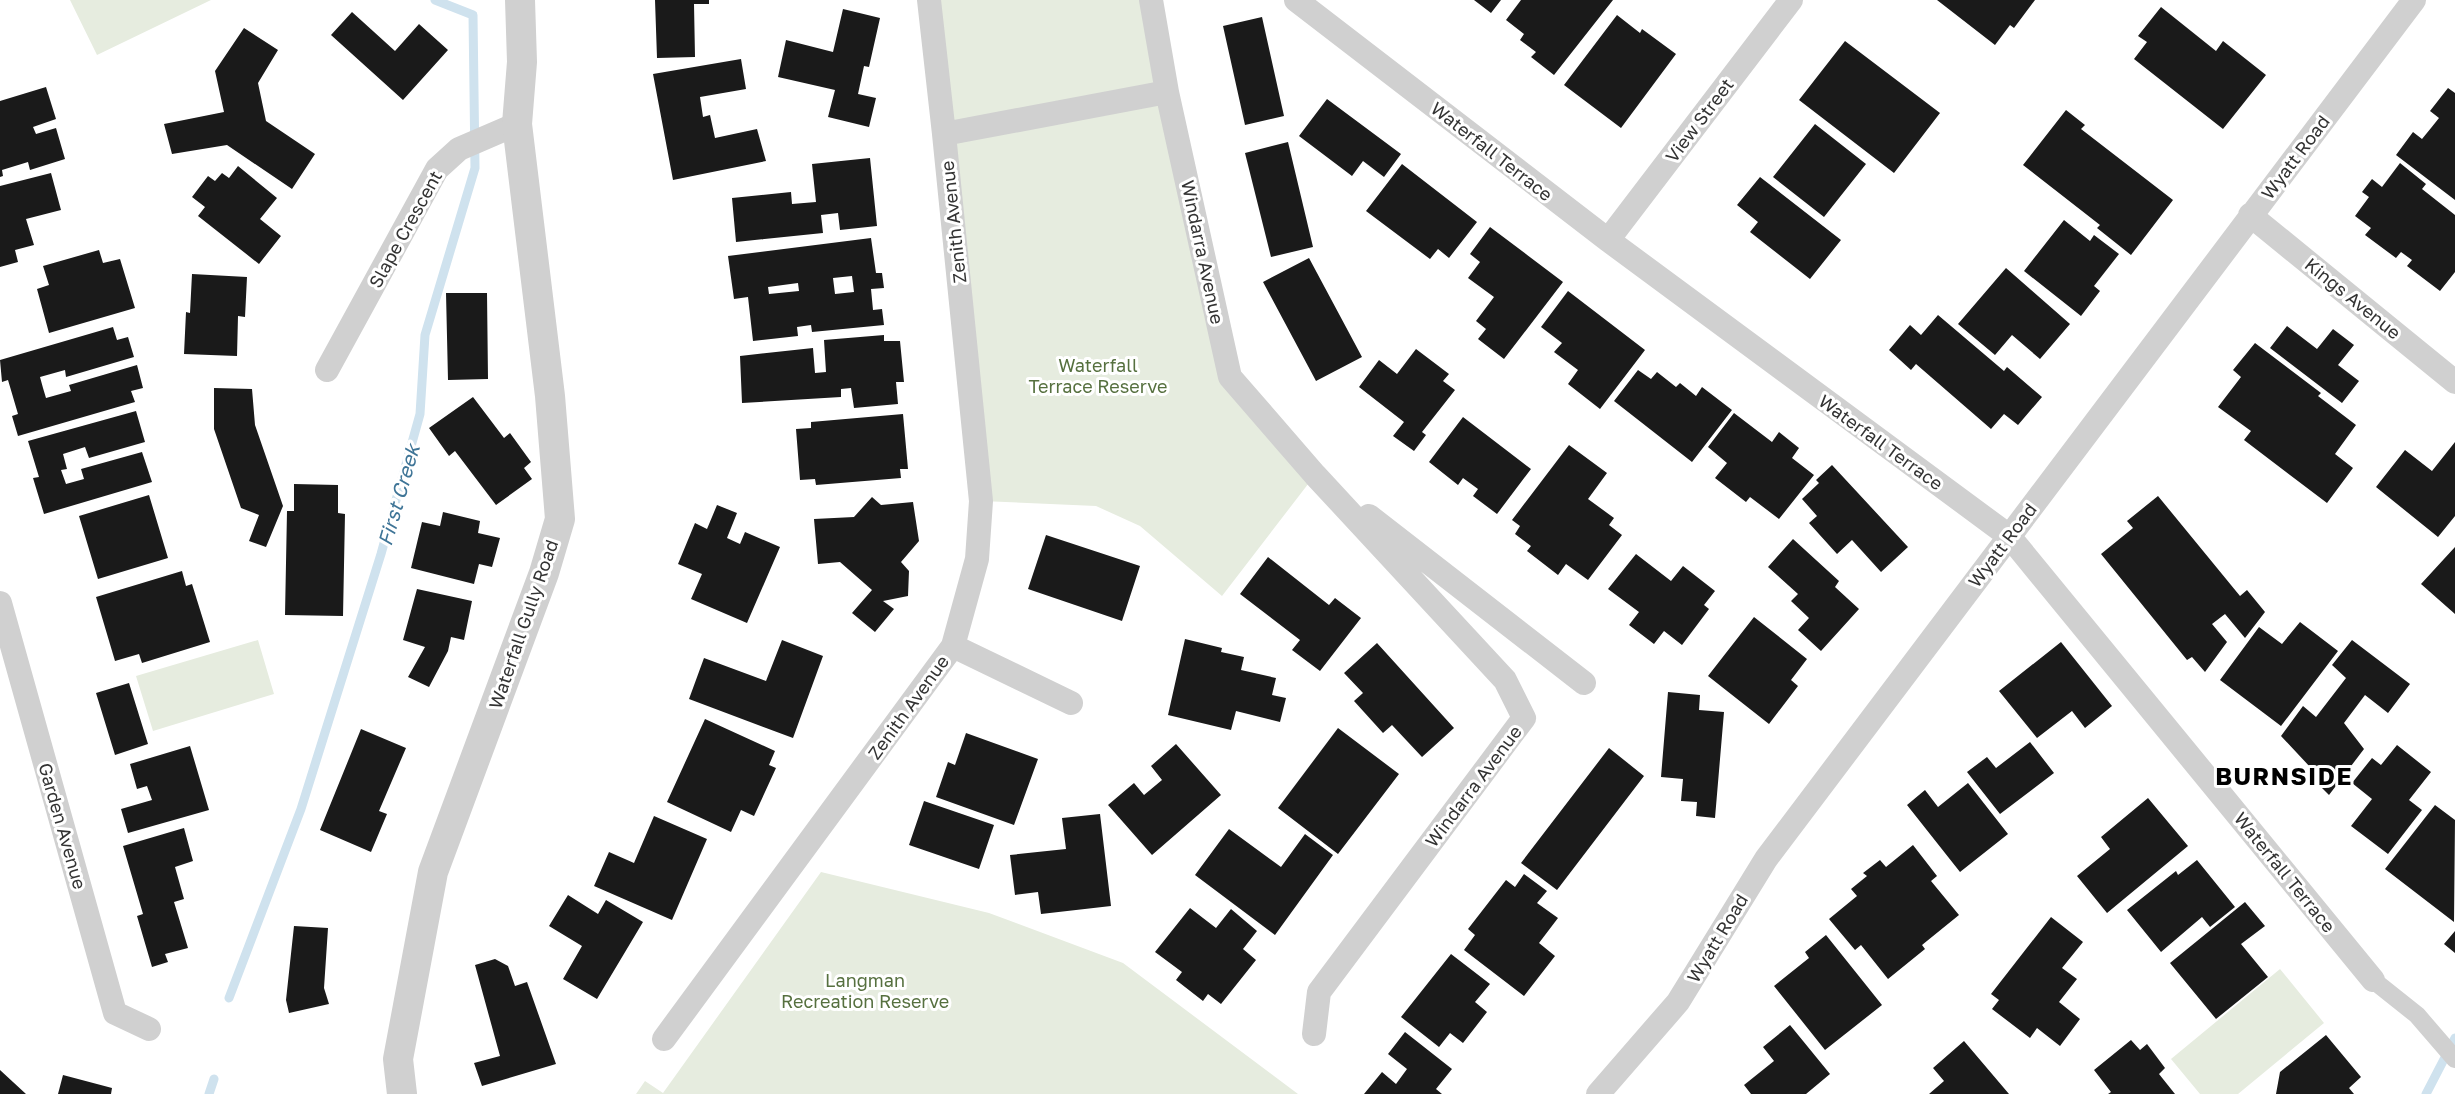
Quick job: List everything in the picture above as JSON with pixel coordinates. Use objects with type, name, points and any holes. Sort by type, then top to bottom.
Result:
[{"type":"street","name":"Waterfall Gully Road","points":[[402,1094],[398,1059],[433,872],[544,573],[560,519],[550,396],[517,124],[522,62],[520,0]]},
{"type":"street","name":"Zenith Avenue","points":[[664,1039],[953,646],[977,559],[981,501],[929,0]]},
{"type":"street","name":"Windarra Avenue","points":[[1151,0],[1167,92],[1230,377],[1315,474],[1505,680],[1524,718],[1319,992],[1314,1034]]},
{"type":"street","name":"Waterfall Terrace","points":[[1296,0],[1608,240],[2009,536],[2373,980]]},
{"type":"street","name":"View Street","points":[[1608,240],[1791,0]]},
{"type":"street","name":"Wyatt Road","points":[[1598,1094],[1678,1002],[1766,859],[2414,0]]},
{"type":"street","name":"Zenith Avenue","points":[[944,134],[1167,92]]},
{"type":"street","name":"Slape Crescent","points":[[327,370],[437,169],[459,149],[517,124]]},
{"type":"street","name":"Kings Avenue","points":[[2250,215],[2455,382]]},
{"type":"street","name":"Windarra Avenue","points":[[1315,474],[1584,683]]},
{"type":"street","name":"Garden Avenue","points":[[0,603],[116,1013],[149,1029]]},
{"type":"street","points":[[953,646],[1071,703]]},
{"type":"street","points":[[2373,980],[2417,1015],[2455,1059]]},
{"type":"green space","points":[[70,0],[211,0],[97,55]]},
{"type":"green space","name":"Waterfall Terrace Reserve","points":[[934,0],[1151,0],[1230,377],[1315,475],[1222,596],[1140,526],[1096,506],[981,501]]},
{"type":"green space","points":[[258,640],[274,694],[153,731],[136,676]]},
{"type":"green space","name":"Langman Recreation Reserve","points":[[821,872],[989,913],[1123,963],[1298,1094],[636,1094],[645,1081],[663,1093]]},
{"type":"green space","points":[[2280,969],[2324,1023],[2238,1094],[2200,1094],[2171,1059]]},
{"type":"building","points":[[655,0],[709,0],[709,4],[694,4],[695,57],[657,58]]},
{"type":"building","points":[[1474,0],[1501,0],[1491,13]]},
{"type":"building","points":[[1521,0],[1613,0],[1554,75],[1531,57],[1536,52],[1520,40],[1524,34],[1506,20]]},
{"type":"building","points":[[1937,0],[2035,0],[2014,28],[2010,25],[1995,45]]},
{"type":"building","points":[[2161,7],[2216,51],[2223,41],[2266,75],[2223,129],[2134,59],[2147,42],[2138,36]]},
{"type":"building","points":[[843,9],[880,18],[869,67],[864,66],[858,94],[876,98],[869,127],[828,117],[835,90],[778,77],[786,40],[833,52]]},
{"type":"building","points":[[352,12],[395,51],[419,24],[448,50],[403,100],[331,35]]},
{"type":"building","points":[[1617,15],[1640,33],[1642,29],[1676,54],[1621,128],[1564,85]]},
{"type":"building","points":[[1262,17],[1284,116],[1245,125],[1223,26]]},
{"type":"building","points":[[244,28],[278,50],[258,83],[266,121],[315,154],[292,189],[227,145],[172,154],[164,124],[224,112],[215,71]]},
{"type":"building","points":[[1845,41],[1940,113],[1894,173],[1799,100]]},
{"type":"building","points":[[741,59],[746,89],[700,97],[703,117],[710,115],[715,138],[757,129],[766,161],[673,180],[653,74]]},
{"type":"building","points":[[46,87],[56,119],[33,127],[36,134],[56,128],[65,159],[30,170],[28,162],[2,170],[3,176],[0,177],[0,101]]},
{"type":"building","points":[[2448,88],[2455,93],[2455,200],[2396,155],[2413,132],[2422,139],[2439,118],[2430,111]]},
{"type":"building","points":[[1327,99],[1401,154],[1384,177],[1363,161],[1352,176],[1299,136]]},
{"type":"building","points":[[2066,110],[2085,125],[2081,129],[2173,200],[2131,255],[2097,228],[2100,225],[2023,165]]},
{"type":"building","points":[[1815,124],[1866,164],[1824,217],[1773,177]]},
{"type":"building","points":[[1288,142],[1313,247],[1271,257],[1245,153]]},
{"type":"building","points":[[870,158],[877,226],[840,230],[838,213],[821,215],[823,233],[736,242],[732,198],[791,192],[792,204],[816,202],[812,164]]},
{"type":"building","points":[[2400,163],[2426,184],[2422,189],[2455,215],[2455,272],[2440,291],[2407,266],[2412,260],[2401,252],[2396,258],[2365,235],[2371,228],[2355,216],[2369,197],[2362,192],[2372,179],[2382,187]]},
{"type":"building","points":[[1402,164],[1477,222],[1449,258],[1438,249],[1430,259],[1366,211]]},
{"type":"building","points":[[238,166],[277,198],[260,219],[281,236],[259,264],[198,216],[205,207],[192,197],[208,176],[215,181],[222,173],[229,178]]},
{"type":"building","points":[[51,173],[61,210],[26,219],[34,245],[15,250],[18,262],[0,267],[0,186]]},
{"type":"building","points":[[1760,177],[1841,240],[1810,279],[1750,232],[1758,222],[1737,205]]},
{"type":"building","points":[[2064,220],[2090,241],[2094,235],[2119,254],[2094,286],[2100,291],[2081,316],[2024,271]]},
{"type":"building","points":[[1490,227],[1563,282],[1504,359],[1478,339],[1486,329],[1476,321],[1494,297],[1468,278],[1480,262],[1470,254]]},
{"type":"building","points":[[871,238],[876,273],[882,273],[884,288],[871,289],[873,310],[882,309],[884,325],[812,332],[811,325],[797,327],[798,336],[753,341],[748,297],[734,299],[728,256]],"holes":[[[852,276],[854,292],[835,294],[833,278]],[[798,283],[799,291],[769,294],[768,287]]]},
{"type":"building","points":[[99,250],[103,263],[120,259],[135,308],[49,333],[37,289],[49,285],[43,266]]},
{"type":"building","points":[[1309,258],[1362,357],[1316,381],[1263,282]]},
{"type":"building","points":[[2006,268],[2070,324],[2040,359],[2012,335],[1995,355],[1958,324]]},
{"type":"building","points":[[192,274],[247,277],[245,317],[238,316],[237,356],[184,354],[186,312],[190,313]]},
{"type":"building","points":[[1568,291],[1645,350],[1600,409],[1568,384],[1578,370],[1554,352],[1562,343],[1541,327]]},
{"type":"building","points":[[446,293],[487,293],[488,379],[448,380]]},
{"type":"building","points":[[1938,315],[2004,371],[2007,367],[2042,397],[2018,425],[2004,414],[1991,429],[1916,364],[1911,370],[1889,350],[1910,325],[1921,335]]},
{"type":"building","points":[[2287,326],[2317,349],[2333,329],[2354,345],[2338,365],[2359,381],[2342,403],[2270,348]]},
{"type":"building","points":[[113,327],[117,340],[128,337],[134,357],[66,377],[65,370],[40,377],[43,388],[46,398],[71,391],[69,385],[137,365],[143,388],[131,391],[135,402],[18,436],[12,416],[18,414],[8,380],[2,382],[0,360]]},
{"type":"building","points":[[884,335],[884,341],[900,341],[904,382],[896,382],[898,404],[854,408],[851,388],[841,389],[841,397],[742,403],[740,356],[813,348],[815,373],[826,372],[824,340]]},
{"type":"building","points":[[2255,343],[2321,393],[2318,396],[2356,425],[2335,454],[2353,468],[2327,503],[2244,440],[2251,431],[2218,407],[2241,377],[2233,370]]},
{"type":"building","points":[[1416,349],[1449,374],[1443,381],[1455,390],[1422,432],[1426,435],[1414,451],[1393,436],[1404,422],[1359,387],[1379,360],[1397,374]]},
{"type":"building","points":[[1638,370],[1651,379],[1657,372],[1676,387],[1680,383],[1696,396],[1702,387],[1732,410],[1692,462],[1614,401]]},
{"type":"building","points":[[214,388],[252,389],[255,425],[283,506],[266,547],[249,541],[259,515],[241,508],[214,429]]},
{"type":"building","points":[[473,397],[504,438],[510,433],[531,462],[524,468],[532,479],[496,505],[455,451],[449,456],[429,428]]},
{"type":"building","points":[[136,411],[145,442],[89,458],[85,447],[63,454],[67,469],[61,470],[66,484],[84,479],[81,469],[142,452],[152,482],[44,514],[33,478],[39,477],[28,441]]},
{"type":"building","points":[[1734,413],[1772,442],[1779,432],[1799,448],[1792,458],[1814,475],[1779,519],[1750,497],[1746,502],[1715,478],[1727,463],[1708,447]]},
{"type":"building","points":[[903,414],[908,469],[900,469],[901,478],[816,485],[815,479],[800,480],[796,429],[811,428],[811,422]]},
{"type":"building","points":[[1463,417],[1531,469],[1497,514],[1473,496],[1478,489],[1463,478],[1458,485],[1429,462]]},
{"type":"building","points":[[2455,442],[2455,516],[2438,537],[2376,487],[2405,450],[2432,471]]},
{"type":"building","points":[[1569,445],[1607,473],[1588,499],[1614,518],[1609,525],[1622,535],[1588,580],[1566,564],[1558,575],[1527,551],[1531,546],[1515,534],[1520,526],[1512,520]]},
{"type":"building","points":[[1832,465],[1908,547],[1881,572],[1852,540],[1837,554],[1809,523],[1817,516],[1802,499],[1819,483],[1816,480]]},
{"type":"building","points":[[294,484],[338,485],[338,513],[345,514],[343,616],[285,615],[287,511],[294,511]]},
{"type":"building","points":[[149,495],[168,558],[98,579],[79,516]]},
{"type":"building","points":[[2158,496],[2240,596],[2247,590],[2265,612],[2245,638],[2225,614],[2212,624],[2227,642],[2205,672],[2192,657],[2187,660],[2101,554],[2133,528],[2127,521]]},
{"type":"building","points":[[872,497],[881,505],[913,502],[919,541],[901,562],[909,571],[908,596],[883,601],[894,609],[875,632],[852,613],[872,590],[840,562],[818,564],[814,519],[854,517]]},
{"type":"building","points":[[717,505],[737,513],[727,538],[740,544],[745,532],[780,547],[747,623],[691,599],[702,574],[678,564],[695,523],[707,529]]},
{"type":"building","points":[[443,512],[480,521],[478,533],[500,538],[492,567],[479,564],[474,584],[411,568],[422,522],[440,526]]},
{"type":"building","points":[[1046,535],[1140,566],[1122,621],[1028,589]]},
{"type":"building","points":[[1793,539],[1839,581],[1835,587],[1859,609],[1821,651],[1798,630],[1809,618],[1791,601],[1798,594],[1768,567]]},
{"type":"building","points":[[2455,547],[2455,614],[2421,584]]},
{"type":"building","points":[[1636,554],[1671,581],[1683,566],[1715,591],[1704,605],[1709,609],[1682,645],[1664,631],[1654,644],[1629,625],[1639,612],[1608,589]]},
{"type":"building","points":[[1268,557],[1329,605],[1335,598],[1361,618],[1320,671],[1292,650],[1300,640],[1240,594]]},
{"type":"building","points":[[182,571],[186,586],[192,584],[210,642],[142,663],[139,654],[115,661],[96,597]]},
{"type":"building","points":[[417,589],[472,601],[464,640],[451,637],[448,651],[429,687],[408,677],[425,647],[403,640]]},
{"type":"building","points":[[1754,617],[1807,659],[1791,680],[1798,686],[1769,724],[1708,676]]},
{"type":"building","points":[[2300,622],[2338,651],[2281,726],[2220,680],[2259,627],[2282,644]]},
{"type":"building","points":[[1185,639],[1222,648],[1221,652],[1244,657],[1241,670],[1276,678],[1272,695],[1286,698],[1280,722],[1236,711],[1231,730],[1168,715]]},
{"type":"building","points":[[782,640],[823,656],[793,738],[689,699],[704,658],[766,681]]},
{"type":"building","points":[[2352,640],[2410,684],[2388,713],[2365,695],[2344,723],[2364,749],[2329,795],[2307,773],[2311,768],[2281,736],[2303,706],[2316,717],[2346,678],[2332,665]]},
{"type":"building","points":[[2061,642],[2112,706],[2085,728],[2072,711],[2037,738],[1999,691]]},
{"type":"building","points":[[1377,643],[1454,728],[1422,757],[1392,725],[1383,733],[1354,701],[1363,693],[1344,673]]},
{"type":"building","points":[[129,683],[148,744],[115,755],[96,693]]},
{"type":"building","points":[[1668,692],[1700,695],[1699,710],[1724,712],[1715,818],[1696,816],[1697,802],[1681,801],[1683,779],[1661,777]]},
{"type":"building","points":[[705,719],[775,751],[769,765],[776,768],[754,816],[741,810],[731,832],[667,802]]},
{"type":"building","points":[[1338,728],[1399,774],[1338,854],[1278,808]]},
{"type":"building","points":[[361,729],[406,748],[379,811],[387,814],[371,852],[320,830]]},
{"type":"building","points":[[966,733],[1038,759],[1014,825],[936,797],[948,762],[955,765]]},
{"type":"building","points":[[2030,742],[2054,773],[2000,814],[1967,772],[1987,757],[1996,768]]},
{"type":"building","points":[[1176,744],[1221,795],[1152,855],[1108,805],[1134,783],[1144,795],[1162,780],[1151,766]]},
{"type":"building","points":[[2397,745],[2431,772],[2409,800],[2422,810],[2388,854],[2351,826],[2372,799],[2352,783],[2372,758],[2381,765]]},
{"type":"building","points":[[190,746],[209,810],[128,833],[121,809],[152,800],[147,786],[137,789],[130,764]]},
{"type":"building","points":[[1609,748],[1644,776],[1557,890],[1521,863]]},
{"type":"building","points":[[1968,783],[2008,834],[1960,872],[1907,805],[1925,790],[1938,807]]},
{"type":"building","points":[[2148,798],[2188,846],[2107,913],[2077,876],[2110,849],[2101,837]]},
{"type":"building","points":[[924,801],[994,825],[979,869],[909,845]]},
{"type":"building","points":[[2435,805],[2455,820],[2454,922],[2385,869]]},
{"type":"building","points":[[1100,814],[1111,906],[1041,914],[1038,892],[1015,895],[1010,855],[1066,849],[1062,818]]},
{"type":"building","points":[[654,816],[707,839],[672,920],[594,886],[609,852],[634,863]]},
{"type":"building","points":[[184,828],[193,861],[175,867],[184,899],[174,902],[188,948],[165,954],[168,962],[152,967],[137,916],[143,914],[123,846]]},
{"type":"building","points":[[1229,829],[1281,867],[1305,834],[1333,855],[1275,935],[1195,875]]},
{"type":"building","points":[[1913,845],[1937,876],[1931,881],[1959,915],[1922,945],[1925,949],[1888,979],[1861,945],[1855,950],[1829,919],[1857,896],[1851,889],[1867,876],[1863,873],[1880,860],[1886,867]]},
{"type":"building","points":[[2197,860],[2235,907],[2210,927],[2202,917],[2161,952],[2127,910],[2176,871],[2178,875]]},
{"type":"building","points":[[1524,874],[1547,891],[1537,903],[1558,918],[1539,943],[1555,956],[1524,996],[1464,950],[1475,935],[1468,929],[1506,880],[1515,887]]},
{"type":"building","points":[[568,895],[598,914],[606,900],[643,922],[597,999],[563,979],[582,946],[549,926]]},
{"type":"building","points":[[2245,902],[2265,926],[2241,944],[2268,977],[2216,1019],[2170,963]]},
{"type":"building","points":[[1190,908],[1216,928],[1231,909],[1257,931],[1243,949],[1256,960],[1221,1004],[1208,994],[1203,1001],[1176,980],[1182,972],[1155,952]]},
{"type":"building","points":[[2051,917],[2083,942],[2062,968],[2077,979],[2059,1002],[2080,1019],[2060,1046],[2037,1028],[2030,1038],[1992,1009],[1999,1000],[1991,994]]},
{"type":"building","points":[[294,926],[328,928],[324,988],[329,1004],[289,1013],[286,1000]]},
{"type":"building","points":[[2455,931],[2455,953],[2444,944]]},
{"type":"building","points":[[1826,935],[1882,1005],[1825,1050],[1774,986],[1809,958],[1805,952]]},
{"type":"building","points":[[1451,954],[1490,984],[1475,1002],[1487,1012],[1463,1043],[1450,1033],[1439,1047],[1401,1017]]},
{"type":"building","points":[[495,959],[508,966],[515,986],[527,982],[556,1064],[482,1086],[474,1063],[500,1056],[475,965]]},
{"type":"building","points":[[1790,1025],[1830,1074],[1806,1094],[1751,1094],[1744,1085],[1774,1061],[1763,1047]]},
{"type":"building","points":[[1405,1032],[1452,1069],[1436,1089],[1442,1094],[1364,1094],[1382,1072],[1396,1084],[1407,1069],[1388,1054]]},
{"type":"building","points":[[2326,1035],[2361,1077],[2349,1088],[2354,1094],[2276,1094],[2280,1072]]},
{"type":"building","points":[[2131,1040],[2140,1050],[2147,1044],[2165,1068],[2159,1074],[2175,1094],[2108,1094],[2111,1092],[2094,1070]]},
{"type":"building","points":[[1964,1041],[2009,1094],[1929,1094],[1944,1081],[1933,1068]]},
{"type":"building","points":[[0,1070],[26,1094],[0,1094]]},
{"type":"building","points":[[63,1075],[112,1088],[111,1094],[58,1094]]},
{"type":"waterway","name":"First Creek","points":[[229,998],[301,809],[381,554],[420,414],[425,335],[475,168],[473,15],[435,0]]},
{"type":"waterway","points":[[2426,1094],[2455,1038]]},
{"type":"waterway","name":"First Creek","points":[[209,1094],[214,1079]]},
{"type":"district","name":"BURNSIDE","points":[[2284,775]]}]
